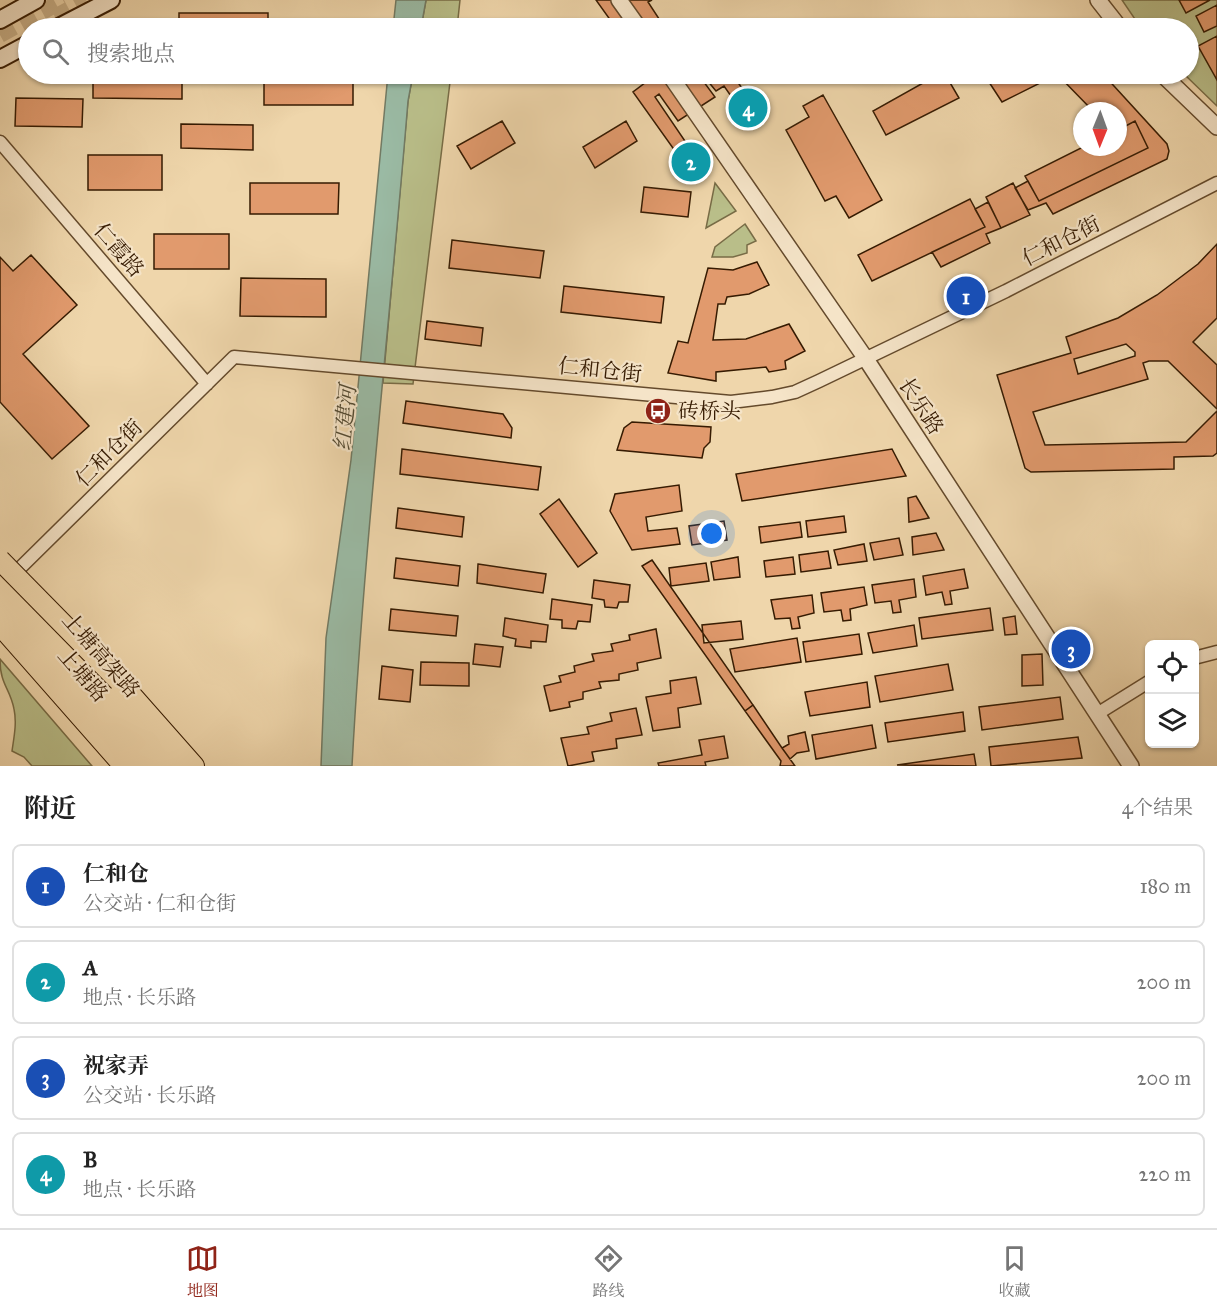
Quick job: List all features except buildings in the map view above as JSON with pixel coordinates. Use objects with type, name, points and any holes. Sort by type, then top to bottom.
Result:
[{"type":"highway","points":[[0,560],[100,659],[194,766]]},
{"type":"highway","name":"上塘高架路","points":[[9,573],[166,766]]},
{"type":"highway","name":"上塘高架路","points":[[0,601],[142,766]]},
{"type":"highway","points":[[0,625],[124,766]]},
{"type":"main road","points":[[0,20],[36,0]]},
{"type":"main road","points":[[76,18],[111,0]]},
{"type":"main road","points":[[0,59],[18,49]]},
{"type":"main road","name":"上塘路","points":[[0,548],[9,573],[179,766]]},
{"type":"main road","name":"上塘路","points":[[0,614],[132,766]]},
{"type":"street","points":[[619,0],[632,18]]},
{"type":"street","points":[[1098,0],[1112,18]]},
{"type":"street","name":"长乐路","points":[[676,84],[866,359],[1131,766]]},
{"type":"street","points":[[1172,84],[1217,127]]},
{"type":"street","name":"仁霞路","points":[[0,142],[207,384]]},
{"type":"street","name":"仁和仓街","points":[[9,573],[234,357],[731,402],[751,401],[795,392],[866,359],[1217,183]]},
{"type":"street","points":[[1199,657],[1217,652]]},
{"type":"street","points":[[1097,714],[1145,684]]},
{"type":"shaded area","points":[[396,0],[426,0],[423,18],[394,18]]},
{"type":"shaded area","points":[[426,0],[460,0],[458,18],[423,18]]},
{"type":"shaded area","points":[[1122,0],[1217,0],[1217,106],[1194,84],[1199,84],[1199,18],[1134,18]]},
{"type":"shaded area","points":[[387,84],[411,84],[370,517],[352,766],[321,766],[326,638],[351,460]]},
{"type":"shaded area","points":[[411,84],[450,84],[413,384],[383,383]]},
{"type":"shaded area","points":[[715,183],[736,211],[706,228]]},
{"type":"shaded area","points":[[745,224],[756,241],[747,245],[747,253],[733,257],[712,257],[715,247]]},
{"type":"shaded area","points":[[0,659],[92,766],[32,766],[24,757],[12,751],[15,714],[3,681]]},
{"type":"tunnel","points":[[31,18],[64,0]]},
{"type":"tunnel","points":[[55,17],[86,0]]},
{"type":"tunnel","points":[[0,35],[18,25]]},
{"type":"place","name":"B","points":[[748,108]]},
{"type":"place","name":"A","points":[[691,162]]},
{"type":"place","name":"仁和仓","points":[[966,296]]},
{"type":"place","name":"砖桥头","points":[[658,411]]},
{"type":"place","name":"祝家弄","points":[[1071,649]]},
{"type":"water label","name":"红建河","points":[[345,418]]}]
